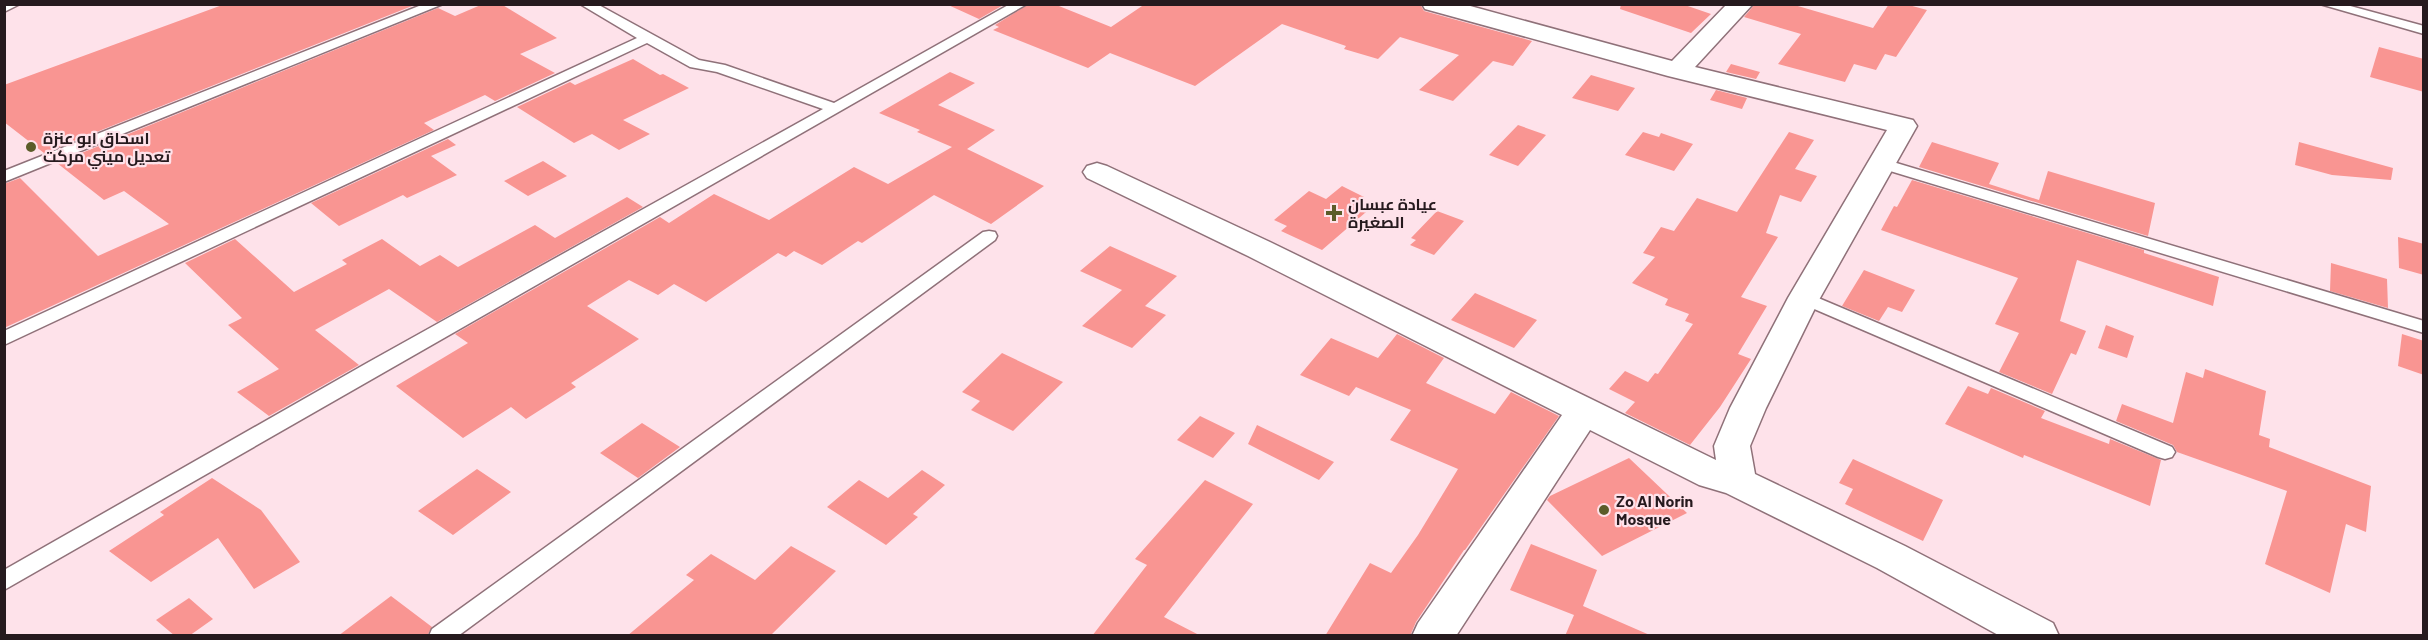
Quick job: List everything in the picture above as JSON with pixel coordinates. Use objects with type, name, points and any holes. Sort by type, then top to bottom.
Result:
[{"type":"street","points":[[1434,4],[1677,70],[1903,126],[1804,298],[1748,408],[1732,446],[1737,483]]},
{"type":"street","points":[[1677,70],[1741,4]]},
{"type":"street","points":[[1096,172],[1269,254],[1712,475],[1737,483],[1891,557],[2037,636]]},
{"type":"street","points":[[1433,636],[1584,410]]},
{"type":"lane","points":[[4,8],[14,4]]},
{"type":"lane","points":[[4,177],[437,4]]},
{"type":"lane","points":[[586,4],[695,64],[720,68],[837,109]]},
{"type":"lane","points":[[4,581],[374,368],[1021,4]]},
{"type":"lane","points":[[2326,4],[2371,10],[2424,30]]},
{"type":"lane","points":[[4,339],[648,38]]},
{"type":"lane","points":[[1883,164],[2424,327]]},
{"type":"lane","points":[[440,636],[989,236]]},
{"type":"lane","points":[[1804,298],[2165,452]]},
{"type":"building","points":[[225,4],[417,4],[44,153],[4,122],[4,85]]},
{"type":"building","points":[[483,4],[501,4],[557,38],[520,54],[555,73],[495,101],[485,95],[424,123],[434,130],[4,328],[4,184],[20,178],[98,256],[169,224],[124,191],[104,200],[57,163],[438,8],[455,16]]},
{"type":"building","points":[[946,4],[1005,4],[979,19]]},
{"type":"building","points":[[1029,4],[1054,4],[1111,27],[1145,4],[1420,4],[1424,11],[1532,41],[1513,66],[1493,61],[1453,101],[1419,90],[1459,55],[1400,37],[1378,59],[1344,49],[1346,46],[1282,24],[1195,86],[1110,53],[1088,68],[993,30],[999,27],[995,25]]},
{"type":"building","points":[[1621,4],[1682,4],[1711,14],[1691,33],[1620,9]]},
{"type":"building","points":[[1755,4],[1791,4],[1873,28],[1889,4],[1905,4],[1927,10],[1896,57],[1885,54],[1876,70],[1854,64],[1845,82],[1778,64],[1801,34],[1744,17]]},
{"type":"building","points":[[2379,47],[2424,59],[2424,92],[2370,77]]},
{"type":"building","points":[[633,59],[689,88],[623,120],[650,134],[619,150],[592,134],[574,143],[517,107],[570,82],[575,85]]},
{"type":"building","points":[[1731,64],[1760,72],[1756,79],[1726,72]]},
{"type":"building","points":[[950,72],[975,83],[938,105],[995,130],[967,149],[1044,186],[991,224],[934,195],[862,243],[858,241],[822,265],[794,251],[786,257],[778,253],[706,302],[674,284],[658,295],[629,280],[587,306],[639,339],[571,383],[576,387],[526,419],[511,407],[463,438],[396,386],[468,343],[455,334],[660,217],[669,223],[714,194],[769,220],[854,167],[888,184],[952,147],[917,132],[920,130],[879,113]]},
{"type":"building","points":[[1591,75],[1635,88],[1618,111],[1572,98]]},
{"type":"building","points":[[1716,90],[1747,98],[1742,109],[1710,100]]},
{"type":"building","points":[[1518,125],[1546,135],[1518,166],[1489,155]]},
{"type":"building","points":[[1643,132],[1659,137],[1661,133],[1693,144],[1674,171],[1625,155]]},
{"type":"building","points":[[1789,132],[1814,140],[1795,169],[1817,176],[1801,202],[1780,195],[1766,233],[1778,237],[1741,297],[1767,306],[1738,354],[1751,359],[1720,407],[1690,445],[1625,413],[1635,402],[1609,389],[1625,371],[1648,382],[1655,373],[1658,374],[1693,324],[1685,321],[1689,314],[1665,305],[1668,299],[1632,283],[1655,257],[1643,253],[1661,227],[1674,231],[1697,198],[1737,212]]},
{"type":"building","points":[[448,139],[456,145],[431,156],[457,175],[407,198],[403,195],[339,226],[311,203]]},
{"type":"building","points":[[1932,142],[1999,163],[1989,184],[2039,200],[2048,171],[2155,203],[2148,236],[1919,167]]},
{"type":"building","points":[[2299,142],[2393,168],[2391,180],[2332,175],[2295,165]]},
{"type":"building","points":[[543,161],[567,176],[528,196],[504,181]]},
{"type":"building","points":[[1912,180],[2144,250],[2144,253],[2219,277],[2213,306],[2077,260],[2060,321],[2086,331],[2076,355],[2071,353],[2052,394],[1999,372],[2019,333],[1995,324],[2018,278],[1881,230]]},
{"type":"building","points":[[1342,186],[1364,197],[1360,200],[1373,206],[1322,250],[1281,231],[1287,226],[1274,220],[1309,191],[1326,199]]},
{"type":"building","points":[[627,197],[643,207],[437,322],[389,289],[315,330],[359,365],[269,416],[237,392],[279,369],[228,325],[242,318],[185,263],[235,239],[294,292],[347,264],[342,260],[382,239],[420,266],[440,255],[458,267],[535,225],[555,238]]},
{"type":"building","points":[[1437,211],[1464,221],[1434,255],[1410,245],[1416,240],[1411,238]]},
{"type":"building","points":[[2398,237],[2424,244],[2424,275],[2399,268]]},
{"type":"building","points":[[1110,246],[1177,276],[1145,306],[1166,315],[1132,348],[1082,326],[1122,290],[1080,271]]},
{"type":"building","points":[[2331,263],[2387,279],[2388,308],[2330,291]]},
{"type":"building","points":[[1864,270],[1915,290],[1902,312],[1888,307],[1879,321],[1842,306]]},
{"type":"building","points":[[1475,293],[1537,320],[1514,348],[1451,320]]},
{"type":"building","points":[[2106,325],[2134,336],[2127,358],[2098,348]]},
{"type":"building","points":[[1397,334],[1444,358],[1426,383],[1495,414],[1511,392],[1559,416],[1464,550],[1416,622],[1410,636],[1325,636],[1370,563],[1391,573],[1418,535],[1458,469],[1390,440],[1411,410],[1356,387],[1349,396],[1300,375],[1331,338],[1378,358]]},
{"type":"building","points":[[2402,334],[2424,341],[2424,375],[2398,366]]},
{"type":"building","points":[[1002,353],[1063,382],[1013,431],[971,410],[980,401],[962,392]]},
{"type":"building","points":[[2205,369],[2266,391],[2259,435],[2270,439],[2269,447],[2371,486],[2366,532],[2346,524],[2330,593],[2265,564],[2287,491],[2177,452],[2173,445],[2116,421],[2122,404],[2173,423],[2186,372],[2203,378]]},
{"type":"building","points":[[1968,386],[1988,394],[1991,388],[2045,411],[2041,418],[2109,444],[2110,439],[2161,460],[2150,506],[2024,455],[2023,458],[1945,424]]},
{"type":"building","points":[[1200,416],[1235,433],[1213,458],[1177,440]]},
{"type":"building","points":[[642,423],[680,447],[638,478],[600,453]]},
{"type":"building","points":[[1257,425],[1334,462],[1319,480],[1248,444]]},
{"type":"building","points":[[1629,458],[1687,513],[1602,556],[1547,500],[1550,496]]},
{"type":"building","points":[[1853,459],[1943,500],[1923,541],[1845,504],[1853,489],[1839,483]]},
{"type":"building","points":[[477,469],[511,492],[453,535],[418,511]]},
{"type":"building","points":[[922,470],[945,485],[913,514],[918,517],[886,545],[827,507],[859,480],[888,498]]},
{"type":"building","points":[[212,478],[261,510],[300,562],[254,589],[218,538],[151,582],[109,551],[164,515],[160,512]]},
{"type":"building","points":[[1205,480],[1253,504],[1164,617],[1201,636],[1092,636],[1147,565],[1135,559]]},
{"type":"building","points":[[1531,544],[1597,570],[1583,606],[1652,636],[1565,636],[1574,615],[1510,590]]},
{"type":"building","points":[[791,546],[836,571],[770,636],[627,636],[694,580],[686,575],[711,554],[755,580]]},
{"type":"building","points":[[391,596],[432,627],[427,636],[338,636]]},
{"type":"building","points":[[189,598],[213,619],[189,636],[175,636],[156,620]]},
{"type":"place","name":"اسحاق ابو عنزة تعديل ميني مركت","points":[[31,147]]},
{"type":"place","name":"عيادة عبسان الصغيرة","points":[[1334,213]]},
{"type":"place","name":"Zo Al Norin Mosque","points":[[1604,510]]}]
